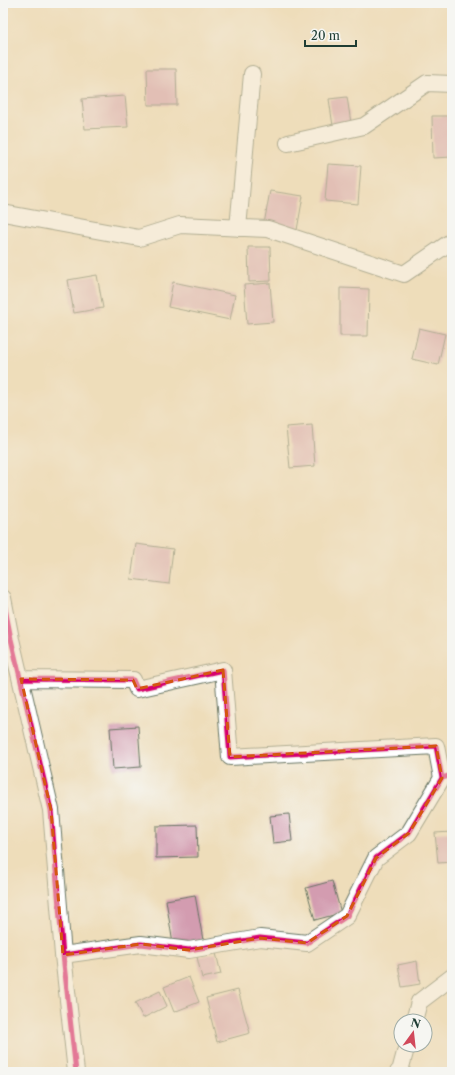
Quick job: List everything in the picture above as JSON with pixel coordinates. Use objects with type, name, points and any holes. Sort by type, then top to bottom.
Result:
[{"type":"street","points":[[238,228],[252,74]]},
{"type":"street","points":[[288,143],[364,126],[427,83],[452,84]]},
{"type":"street","points":[[3,213],[139,238],[180,225],[268,229],[404,274],[452,241]]},
{"type":"street","points":[[3,598],[20,679],[51,810],[63,955],[76,1072]]},
{"type":"street","points":[[20,679],[133,680],[138,689],[222,670],[230,757],[436,746],[447,776],[409,833],[376,858],[347,916],[307,943],[260,938],[189,950],[141,944],[63,955]]},
{"type":"street","points":[[416,1013],[419,1002],[452,977]]},
{"type":"street","points":[[398,1072],[400,1071],[405,1053]]},
{"type":"highlighted area","points":[[223,670],[230,757],[436,746],[442,778],[409,833],[376,858],[347,916],[307,943],[260,938],[189,950],[141,944],[63,955],[51,810],[21,679],[133,680],[137,689]]},
{"type":"building","points":[[147,69],[176,69],[177,105],[148,105]]},
{"type":"building","points":[[125,96],[128,127],[85,129],[82,99]]},
{"type":"building","points":[[347,97],[351,123],[333,126],[329,99]]},
{"type":"building","points":[[432,116],[452,116],[452,157],[433,158]]},
{"type":"building","points":[[328,164],[361,166],[358,204],[325,201]]},
{"type":"building","points":[[270,191],[303,196],[297,230],[264,224]]},
{"type":"building","points":[[248,247],[270,247],[271,281],[249,282]]},
{"type":"building","points":[[97,275],[103,308],[74,313],[68,280]]},
{"type":"building","points":[[173,282],[235,295],[230,320],[168,307]]},
{"type":"building","points":[[270,283],[273,322],[247,324],[244,285]]},
{"type":"building","points":[[340,288],[369,289],[368,336],[340,336]]},
{"type":"building","points":[[419,328],[445,334],[438,365],[412,359]]},
{"type":"building","points":[[312,425],[315,466],[290,468],[286,427]]},
{"type":"building","points":[[136,544],[173,549],[169,584],[131,579]]},
{"type":"building","points":[[138,726],[141,767],[113,769],[110,728]]},
{"type":"building","points":[[289,814],[292,841],[273,843],[270,816]]},
{"type":"building","points":[[197,825],[198,857],[156,858],[156,826]]},
{"type":"building","points":[[452,832],[452,862],[438,863],[435,833]]},
{"type":"building","points":[[332,881],[341,913],[315,920],[306,888]]},
{"type":"building","points":[[195,895],[203,940],[173,944],[166,900]]},
{"type":"building","points":[[216,953],[221,974],[202,978],[197,957]]},
{"type":"building","points":[[417,961],[420,984],[402,987],[398,965]]},
{"type":"building","points":[[189,977],[199,1002],[174,1012],[164,987]]},
{"type":"building","points":[[238,990],[250,1033],[217,1042],[206,998]]},
{"type":"building","points":[[160,991],[167,1006],[143,1018],[135,1003]]},
{"type":"cycle path","points":[[3,598],[11,639],[51,810],[63,955],[76,1072]]},
{"type":"cycle path","points":[[21,679],[133,680],[137,689],[223,670],[230,757],[436,746],[442,778]]},
{"type":"cycle path","points":[[63,955],[141,944],[189,950],[260,938],[307,943],[347,916],[376,858],[409,833],[442,778],[452,775]]}]
